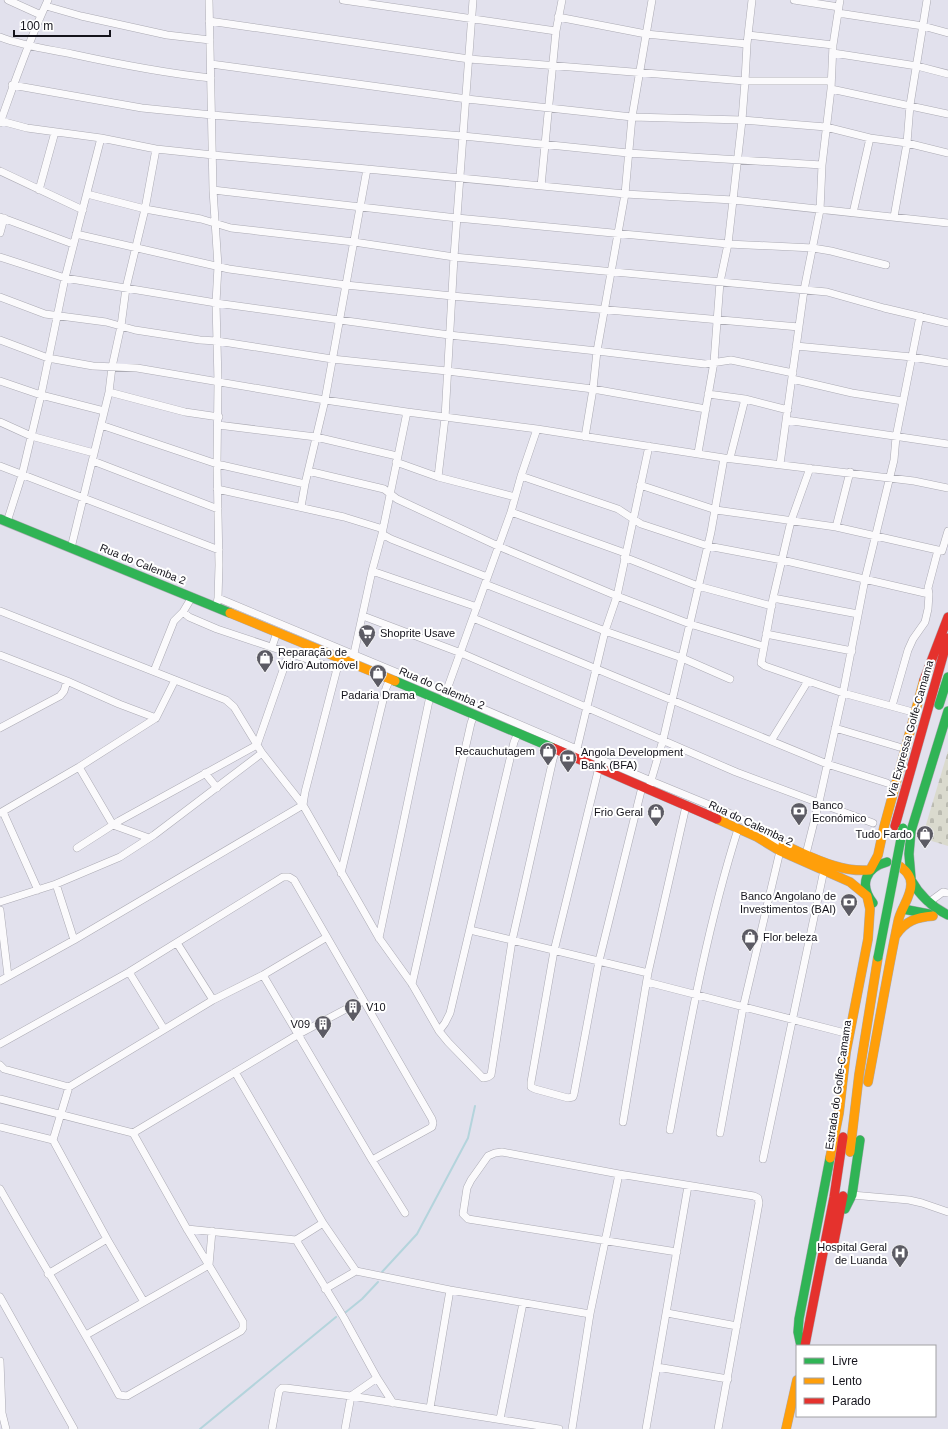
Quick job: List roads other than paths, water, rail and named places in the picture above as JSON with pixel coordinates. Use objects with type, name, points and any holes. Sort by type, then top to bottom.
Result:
[{"type":"main road","name":"Rua do Calemba 2","points":[[3,520],[192,597],[217,603],[277,632],[341,658],[353,659],[390,679],[430,696],[445,697],[474,715],[556,749],[576,753],[599,767],[647,786],[686,806],[781,848],[850,882],[878,907]]},
{"type":"main road","points":[[801,1345],[798,1332],[799,1319],[839,1113],[849,1034],[870,923],[870,909],[865,883],[870,870],[876,862],[924,678],[948,617]]},
{"type":"main road","name":"Via Expressa Golfe-Camama","points":[[899,827],[948,638]]},
{"type":"main road","name":"Via Expressa Golfe-Camama","points":[[899,827],[948,677]]},
{"type":"main road","points":[[840,1218],[855,1196],[866,1092],[898,919],[910,892],[911,880],[908,855],[910,836],[948,711]]},
{"type":"main road","name":"Estrada do Golfe-Camama","points":[[805,1345],[835,1189],[855,1038],[874,956],[899,827]]},
{"type":"main road","points":[[781,848],[806,854],[838,867],[863,872],[887,862]]},
{"type":"main road","points":[[898,865],[907,872],[918,891],[928,903],[948,915]]},
{"type":"main road","points":[[889,909],[918,911],[948,922]]},
{"type":"main road","points":[[894,939],[903,925],[909,921],[923,916],[933,916]]},
{"type":"main road","name":"Estrada do Golfe-Camama","points":[[813,1345],[840,1218],[851,1148],[874,956]]},
{"type":"main road","points":[[786,1429],[796,1384]]},
{"type":"main road","points":[[794,1429],[797,1417]]},
{"type":"street","points":[[8,0],[41,15]]},
{"type":"street","points":[[208,0],[211,64],[213,190],[218,266],[216,303],[219,417],[217,464],[219,550],[217,603],[445,697],[576,753],[647,786],[729,813],[751,824],[781,848],[743,1008],[720,1133]]},
{"type":"street","points":[[343,0],[472,20],[556,31]]},
{"type":"street","points":[[438,477],[445,418],[456,218],[464,136],[473,0]]},
{"type":"street","points":[[541,186],[552,66],[558,17],[562,0]]},
{"type":"street","points":[[585,437],[593,389],[597,350],[625,194],[632,117],[652,0]]},
{"type":"street","points":[[698,453],[714,362],[720,282],[728,244],[738,160],[752,0]]},
{"type":"street","points":[[794,0],[839,7],[948,33]]},
{"type":"street","points":[[894,217],[907,143],[910,106],[927,0]]},
{"type":"street","points":[[210,40],[168,35],[81,16],[47,3],[12,85],[0,122],[27,128],[101,138],[156,149],[625,194],[733,200],[948,222]]},
{"type":"street","points":[[780,464],[804,290],[820,210],[822,164],[831,89],[833,45],[839,7]]},
{"type":"street","points":[[558,17],[646,34],[747,44]]},
{"type":"street","points":[[209,21],[469,59],[639,74],[745,81],[831,81]]},
{"type":"street","points":[[748,35],[833,45]]},
{"type":"street","points":[[0,37],[28,46],[173,74],[211,78]]},
{"type":"street","points":[[833,53],[917,66],[948,74]]},
{"type":"street","points":[[211,64],[466,99],[632,117],[742,120],[826,126],[870,138],[907,143],[948,153]]},
{"type":"street","points":[[12,85],[142,108],[212,115],[464,136],[628,153],[822,164]]},
{"type":"street","points":[[831,89],[948,114]]},
{"type":"street","points":[[39,190],[55,132]]},
{"type":"street","points":[[3,520],[22,475],[41,395],[65,278],[101,138]]},
{"type":"street","points":[[853,213],[870,138]]},
{"type":"street","points":[[71,548],[109,392],[126,288],[145,209],[156,149]]},
{"type":"street","points":[[301,507],[325,400],[367,169]]},
{"type":"street","points":[[0,171],[83,210]]},
{"type":"street","points":[[213,190],[456,218],[728,244],[813,248],[886,265]]},
{"type":"street","points":[[87,194],[145,209],[201,219],[231,228],[354,242],[454,257],[827,292],[948,323]]},
{"type":"street","points":[[0,233],[2,217],[73,244]]},
{"type":"street","points":[[76,234],[229,269],[346,285],[799,327]]},
{"type":"street","points":[[0,257],[65,278],[216,303],[449,334],[597,350],[705,364],[731,360],[852,393],[903,400]]},
{"type":"street","points":[[0,298],[45,314],[106,322],[135,330],[332,359],[447,371],[593,389],[706,409]]},
{"type":"street","points":[[806,854],[843,693],[865,579],[894,460],[896,437],[920,316]]},
{"type":"street","points":[[0,340],[48,358],[92,366],[137,368],[325,400],[445,418],[537,429],[727,458],[850,472],[914,481],[948,488]]},
{"type":"street","points":[[796,346],[912,357],[948,363]]},
{"type":"street","points":[[0,380],[41,395],[104,411]]},
{"type":"street","points":[[109,392],[185,412],[219,417]]},
{"type":"street","points":[[708,394],[745,399],[788,410]]},
{"type":"street","points":[[599,767],[554,951],[531,1082],[531,1087],[535,1089],[568,1098],[573,1097],[574,1094],[599,961],[647,786],[663,740],[727,458],[745,399]]},
{"type":"street","points":[[353,659],[372,571],[391,495],[407,412]]},
{"type":"street","points":[[786,420],[948,444]]},
{"type":"street","points":[[0,422],[31,436],[94,453]]},
{"type":"street","points":[[101,425],[217,464],[305,484]]},
{"type":"street","points":[[218,425],[316,437],[397,459],[438,477],[515,497]]},
{"type":"street","points":[[445,697],[511,512],[521,476],[537,429]]},
{"type":"street","points":[[576,753],[605,631],[617,596],[632,518],[649,446]]},
{"type":"street","points":[[92,461],[218,509]]},
{"type":"street","points":[[0,466],[219,550]]},
{"type":"street","points":[[810,468],[791,521],[773,598],[761,663],[765,666],[843,693],[909,711]]},
{"type":"street","points":[[308,471],[384,489],[397,499],[498,546],[617,596],[690,624],[763,646]]},
{"type":"street","points":[[836,527],[850,472]]},
{"type":"street","points":[[521,476],[618,509],[641,524],[708,546],[782,560],[929,594]]},
{"type":"street","points":[[640,485],[716,510],[836,527],[942,551],[948,531]]},
{"type":"street","points":[[217,488],[344,517],[383,531],[391,539],[486,581],[605,631],[682,658],[730,679]]},
{"type":"street","points":[[511,512],[625,555],[698,586],[772,606]]},
{"type":"street","points":[[892,706],[908,650],[927,616],[929,594],[928,588],[938,550]]},
{"type":"street","points":[[372,571],[477,607]]},
{"type":"street","points":[[154,671],[174,621],[183,612],[192,597]]},
{"type":"street","points":[[773,598],[858,614]]},
{"type":"street","points":[[183,612],[189,617],[217,629],[337,669]]},
{"type":"street","points":[[1,614],[154,671],[226,700],[234,707],[262,754],[303,805],[379,938],[412,984],[439,1031],[483,1078],[491,1075],[512,941],[556,749]]},
{"type":"street","points":[[363,616],[461,654],[736,772],[873,823]]},
{"type":"street","points":[[473,618],[827,764],[887,784]]},
{"type":"street","points":[[272,647],[277,632]]},
{"type":"street","points":[[766,634],[852,650]]},
{"type":"street","points":[[77,848],[113,825],[257,745],[289,654]]},
{"type":"street","points":[[0,655],[156,718]]},
{"type":"street","points":[[303,805],[305,792],[341,658]]},
{"type":"street","points":[[341,873],[386,688],[390,679]]},
{"type":"street","points":[[38,890],[1,812],[79,768],[156,718],[175,680]]},
{"type":"street","points":[[0,728],[60,696],[64,691],[67,681]]},
{"type":"street","points":[[771,741],[808,681]]},
{"type":"street","points":[[379,938],[430,696]]},
{"type":"street","points":[[412,984],[474,715]]},
{"type":"street","points":[[835,728],[899,747]]},
{"type":"street","points":[[439,1031],[450,1013],[514,742],[518,733]]},
{"type":"street","points":[[0,902],[56,884],[120,857],[262,754]]},
{"type":"street","points":[[79,768],[113,825],[148,838]]},
{"type":"street","points":[[205,773],[217,788]]},
{"type":"street","points":[[0,980],[74,940],[303,805]]},
{"type":"street","points":[[623,1122],[646,982],[686,806]]},
{"type":"street","points":[[670,1130],[696,995],[724,876],[738,829]]},
{"type":"street","points":[[763,1159],[824,870]]},
{"type":"street","points":[[0,1044],[129,972],[283,877],[289,877],[294,880],[432,1119],[432,1127],[372,1160]]},
{"type":"street","points":[[56,884],[74,940]]},
{"type":"street","points":[[928,903],[943,892],[948,893]]},
{"type":"street","points":[[0,910],[8,976]]},
{"type":"street","points":[[470,930],[648,973]]},
{"type":"street","points":[[53,1140],[69,1087],[213,1000],[263,975],[327,937]]},
{"type":"street","points":[[177,943],[213,1000]]},
{"type":"street","points":[[129,972],[164,1029]]},
{"type":"street","points":[[263,975],[405,1213]]},
{"type":"street","points":[[646,982],[849,1034]]},
{"type":"street","points":[[133,1133],[299,1034],[363,1000]]},
{"type":"street","points":[[0,1065],[4,1069],[69,1087]]},
{"type":"street","points":[[235,1072],[323,1223],[356,1271],[450,1290],[590,1314]]},
{"type":"street","points":[[0,1099],[133,1133],[187,1229],[243,1322],[243,1328],[241,1331],[127,1396],[119,1395],[86,1335],[48,1274],[0,1189]]},
{"type":"street","points":[[0,1127],[53,1140],[107,1239],[144,1302]]},
{"type":"street","points":[[677,1252],[468,1219],[463,1214],[467,1188],[488,1156],[502,1152],[619,1174],[754,1196],[758,1198],[759,1203],[718,1429]]},
{"type":"street","points":[[572,1429],[590,1314],[619,1174]]},
{"type":"street","points":[[646,1429],[688,1186]]},
{"type":"street","points":[[855,1196],[909,1200],[948,1212]]},
{"type":"street","points":[[187,1229],[296,1240],[323,1223]]},
{"type":"street","points":[[209,1265],[212,1231]]},
{"type":"street","points":[[48,1274],[107,1239]]},
{"type":"street","points":[[296,1240],[344,1318],[377,1378],[393,1403]]},
{"type":"street","points":[[86,1335],[209,1265]]},
{"type":"street","points":[[325,1289],[356,1271]]},
{"type":"street","points":[[430,1408],[450,1290]]},
{"type":"street","points":[[0,1297],[74,1429],[72,1429]]},
{"type":"street","points":[[500,1419],[523,1303]]},
{"type":"street","points":[[667,1313],[737,1326]]},
{"type":"street","points":[[0,1361],[1,1413],[6,1429]]},
{"type":"street","points":[[657,1367],[728,1379]]},
{"type":"street","points":[[345,1429],[351,1396],[377,1378]]},
{"type":"street","points":[[272,1429],[279,1391],[282,1388],[351,1396],[560,1429]]},
{"type":"waterway","points":[[382,1272],[417,1234],[468,1138],[475,1106]]},
{"type":"waterway","points":[[346,1312],[362,1299],[378,1282]]},
{"type":"waterway","points":[[200,1429],[336,1317]]},
{"type":"place","name":"Shoprite Usave","points":[[367,648]]},
{"type":"place","name":"Reparação de Vidro Automóvel","points":[[265,673]]},
{"type":"place","name":"Padaria Drama","points":[[378,688]]},
{"type":"place","name":"Recauchutagem","points":[[548,766]]},
{"type":"place","name":"Angola Development Bank (BFA)","points":[[568,773]]},
{"type":"place","name":"Banco Económico","points":[[799,826]]},
{"type":"place","name":"Frio Geral","points":[[656,827]]},
{"type":"place","name":"Tudo Fardo","points":[[925,849]]},
{"type":"place","name":"Banco Angolano de Investimentos (BAI)","points":[[849,917]]},
{"type":"place","name":"Flor beleza","points":[[750,952]]},
{"type":"place","name":"V10","points":[[353,1022]]},
{"type":"place","name":"V09","points":[[323,1039]]},
{"type":"place","name":"Hospital Geral de Luanda","points":[[900,1268]]}]
